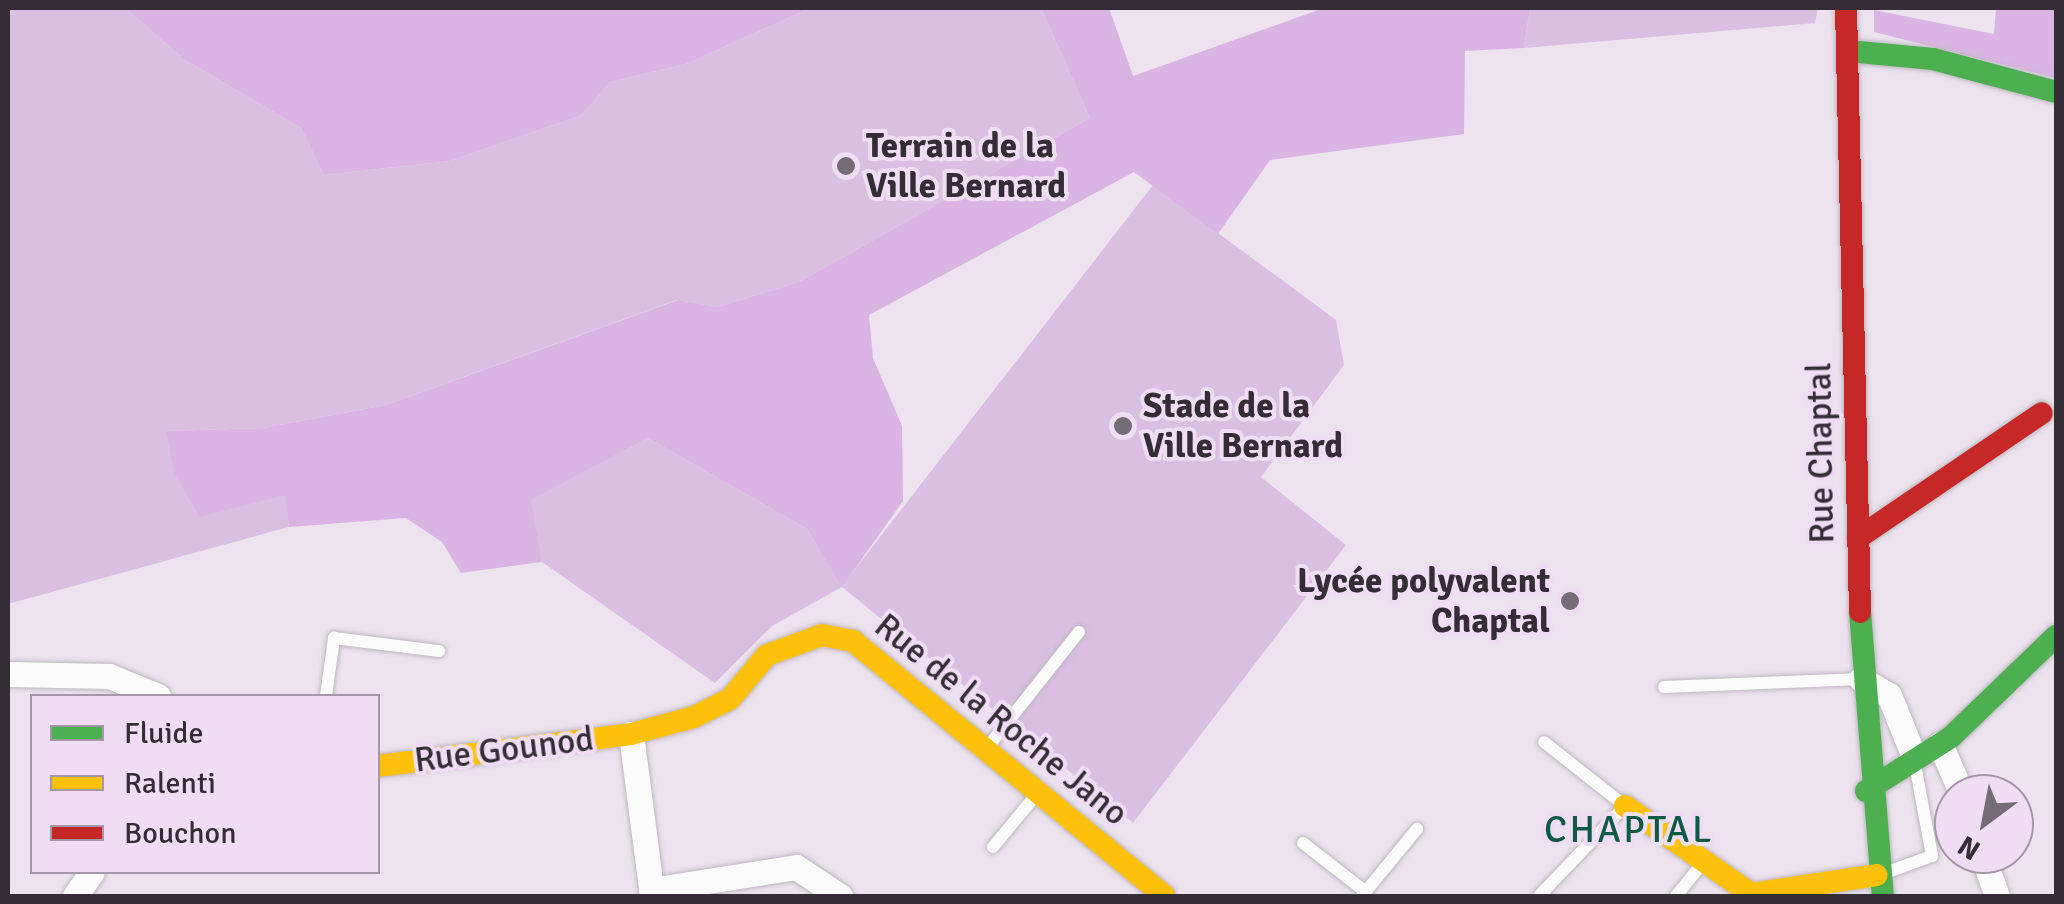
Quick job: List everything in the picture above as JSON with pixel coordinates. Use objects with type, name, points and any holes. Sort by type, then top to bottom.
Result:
[{"type":"street","name":"Rue Chaptal","points":[[1846,8],[1861,679],[1866,790],[1880,886]]},
{"type":"street","points":[[1848,51],[1933,59],[2056,92]]},
{"type":"street","points":[[1858,538],[2042,413]]},
{"type":"street","name":"Rue de la Roche Jano","points":[[630,734],[730,699],[767,655],[822,635],[852,641],[1164,896]]},
{"type":"street","points":[[1866,790],[1913,754],[1940,744],[2056,636]]},
{"type":"street","points":[[8,674],[109,676],[153,694]]},
{"type":"street","points":[[1861,679],[1889,695],[1913,754]]},
{"type":"street","points":[[630,734],[652,893],[796,867],[840,896]]},
{"type":"street","name":"Rue Gounod","points":[[380,766],[630,734]]},
{"type":"street","points":[[1940,744],[1953,774]]},
{"type":"street","points":[[1624,806],[1700,866],[1752,894],[1880,886]]},
{"type":"street","points":[[75,896],[91,874]]},
{"type":"lane","points":[[986,750],[1079,632]]},
{"type":"lane","points":[[326,694],[334,638],[439,651]]},
{"type":"lane","points":[[1664,687],[1861,679]]},
{"type":"lane","points":[[1540,896],[1624,806],[1544,742]]},
{"type":"lane","points":[[1880,886],[1932,856],[1913,754]]},
{"type":"lane","points":[[993,848],[1038,793]]},
{"type":"lane","points":[[1303,843],[1364,894],[1417,828]]},
{"type":"lane","points":[[1676,896],[1700,866]]},
{"type":"shaded area","points":[[8,8],[125,8],[185,60],[301,128],[324,175],[450,161],[582,115],[610,82],[686,64],[810,8],[1041,8],[1090,118],[799,282],[718,307],[677,300],[386,405],[263,428],[166,431],[286,495],[289,527],[8,604]]},
{"type":"shaded area","points":[[125,8],[810,8],[686,64],[610,82],[582,115],[450,161],[324,175],[301,128],[185,60]]},
{"type":"shaded area","points":[[1041,8],[1109,8],[1133,76],[1324,8],[1530,8],[1524,48],[1465,51],[1464,134],[1270,160],[1218,234],[1134,172],[869,315],[873,358],[902,426],[903,501],[842,587],[807,529],[648,438],[531,500],[542,562],[461,573],[442,542],[406,518],[289,527],[285,495],[200,517],[174,473],[166,431],[263,428],[386,405],[678,300],[718,307],[799,282],[1090,118]]},
{"type":"shaded area","points":[[1530,8],[1818,8],[1815,23],[1524,48]]},
{"type":"shaded area","points":[[1996,8],[2056,8],[2056,78],[1874,32],[1874,10],[1994,34]]},
{"type":"shaded area","points":[[1153,185],[1336,320],[1344,365],[1261,477],[1346,545],[1133,823],[842,587],[772,626],[715,683],[542,562],[530,500],[648,438],[807,529],[842,586]]},
{"type":"traffic: fast","points":[[1848,51],[1933,59],[2056,92]]},
{"type":"traffic: fast","points":[[1860,612],[1883,896]]},
{"type":"traffic: fast","points":[[1866,791],[1951,737],[2056,636]]},
{"type":"traffic: slow","points":[[380,766],[631,734],[694,717],[730,699],[767,655],[822,635],[853,641],[1164,896]]},
{"type":"traffic: slow","points":[[1625,806],[1751,894],[1877,875]]},
{"type":"traffic: jam","points":[[1846,8],[1860,612]]},
{"type":"traffic: jam","points":[[1858,538],[2042,413]]},
{"type":"place","name":"Terrain de la Ville Bernard","points":[[846,166]]},
{"type":"place","name":"Stade de la Ville Bernard","points":[[1123,426]]},
{"type":"place","name":"Lycée polyvalent Chaptal","points":[[1570,601]]},
{"type":"district","name":"CHAPTAL","points":[[1629,830]]}]
